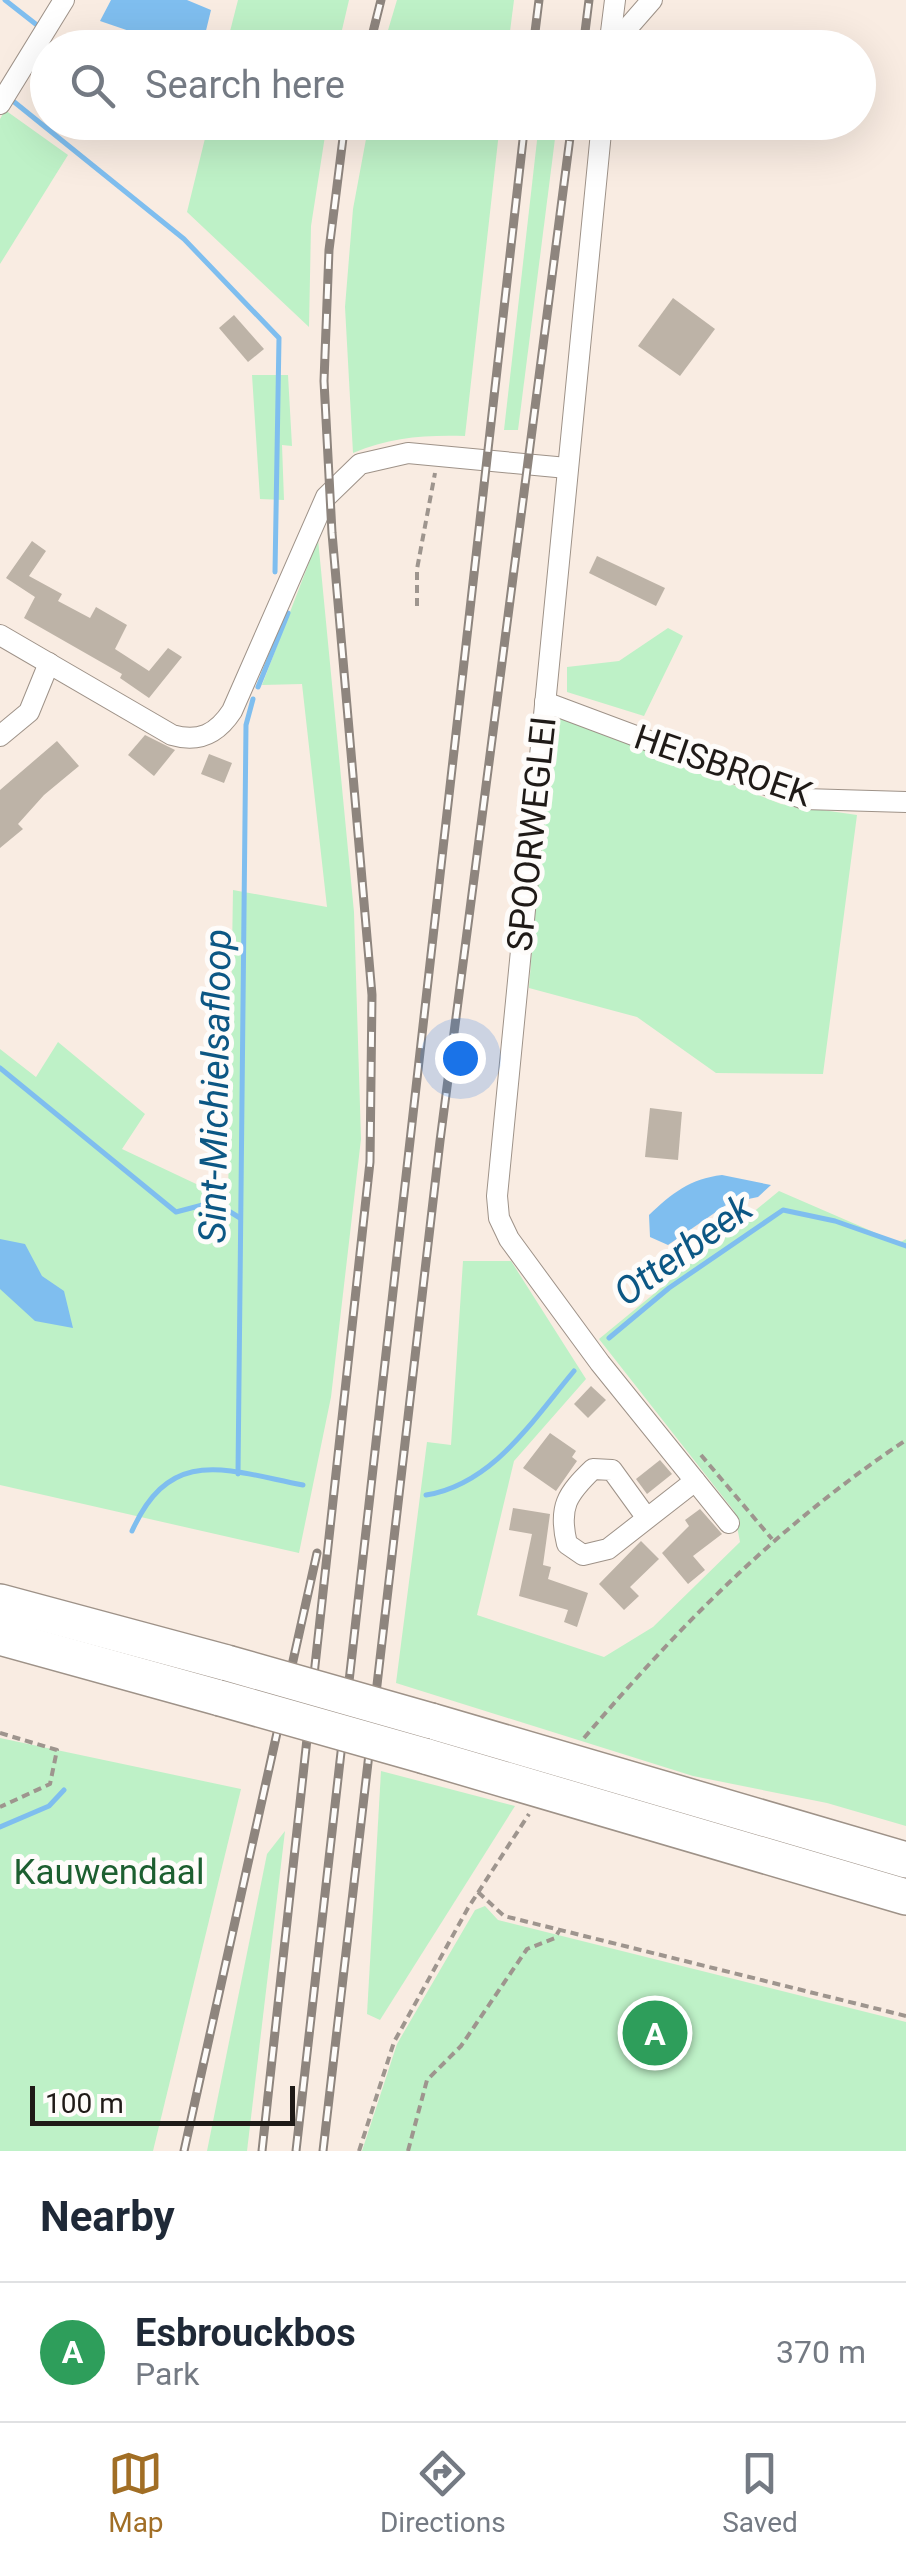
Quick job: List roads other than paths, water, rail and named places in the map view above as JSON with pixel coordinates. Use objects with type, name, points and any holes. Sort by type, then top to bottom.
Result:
[{"type":"highway","points":[[0,1602],[432,1721],[906,1860]]},
{"type":"highway","points":[[0,1637],[426,1756],[906,1897]]},
{"type":"street","points":[[46,30],[64,0]]},
{"type":"street","points":[[612,30],[615,0]]},
{"type":"street","points":[[626,30],[652,0]]},
{"type":"street","points":[[0,104],[30,55]]},
{"type":"street","name":"SPOORWEGLEI","points":[[600,140],[497,1196],[499,1218],[589,1347],[728,1523]]},
{"type":"street","points":[[0,636],[172,735],[188,740],[210,734],[232,711],[326,497],[360,464],[395,454],[438,453],[567,468]]},
{"type":"street","points":[[0,736],[29,712],[49,663]]},
{"type":"street","name":"HEISBROEK","points":[[545,702],[804,799],[906,802]]},
{"type":"street","points":[[646,1517],[612,1470],[594,1468],[565,1495],[561,1520],[567,1544],[583,1555],[608,1549],[695,1481]]},
{"type":"water","points":[[111,0],[187,0],[211,10],[206,30],[126,30],[100,21]]},
{"type":"water","points":[[722,1175],[771,1185],[758,1197],[729,1203],[668,1245],[650,1237],[649,1215],[666,1200],[682,1188]]},
{"type":"water","points":[[0,1239],[25,1244],[42,1276],[64,1291],[73,1328],[35,1321],[0,1289]]},
{"type":"waterway","points":[[5,0],[42,29]]},
{"type":"waterway","name":"Sint-Michielsafloop","points":[[13,101],[30,115]]},
{"type":"waterway","name":"Sint-Michielsafloop","points":[[61,140],[184,239],[279,338],[275,572]]},
{"type":"waterway","name":"Sint-Michielsafloop","points":[[258,687],[288,613]]},
{"type":"waterway","name":"Sint-Michielsafloop","points":[[238,1474],[246,725],[253,699]]},
{"type":"waterway","points":[[0,1068],[176,1212],[214,1202],[240,1218]]},
{"type":"waterway","name":"Otterbeek","points":[[609,1338],[669,1288],[783,1210],[835,1221],[906,1246]]},
{"type":"waterway","name":"Otterbeek","points":[[426,1495],[450,1489],[491,1464],[574,1371]]},
{"type":"waterway","name":"Otterbeek","points":[[132,1531],[147,1504],[164,1485],[183,1475],[225,1470],[303,1485]]},
{"type":"waterway","name":"Otterbeek","points":[[0,1827],[49,1806],[64,1790]]},
{"type":"railway","points":[[374,30],[381,0]]},
{"type":"railway","points":[[535,30],[539,0]]},
{"type":"railway","points":[[585,30],[589,0]]},
{"type":"railway","points":[[262,2151],[370,1162],[372,995],[332,533],[324,381],[329,250],[343,140]]},
{"type":"railway","points":[[296,2151],[523,140]]},
{"type":"railway","points":[[323,2151],[440,1141],[570,140]]},
{"type":"railway","points":[[184,2151],[317,1553]]},
{"type":"place","name":"Esbrouckbos","points":[[655,2033]]},
{"type":"park label","name":"Kauwendaal","points":[[109,1872]]}]
